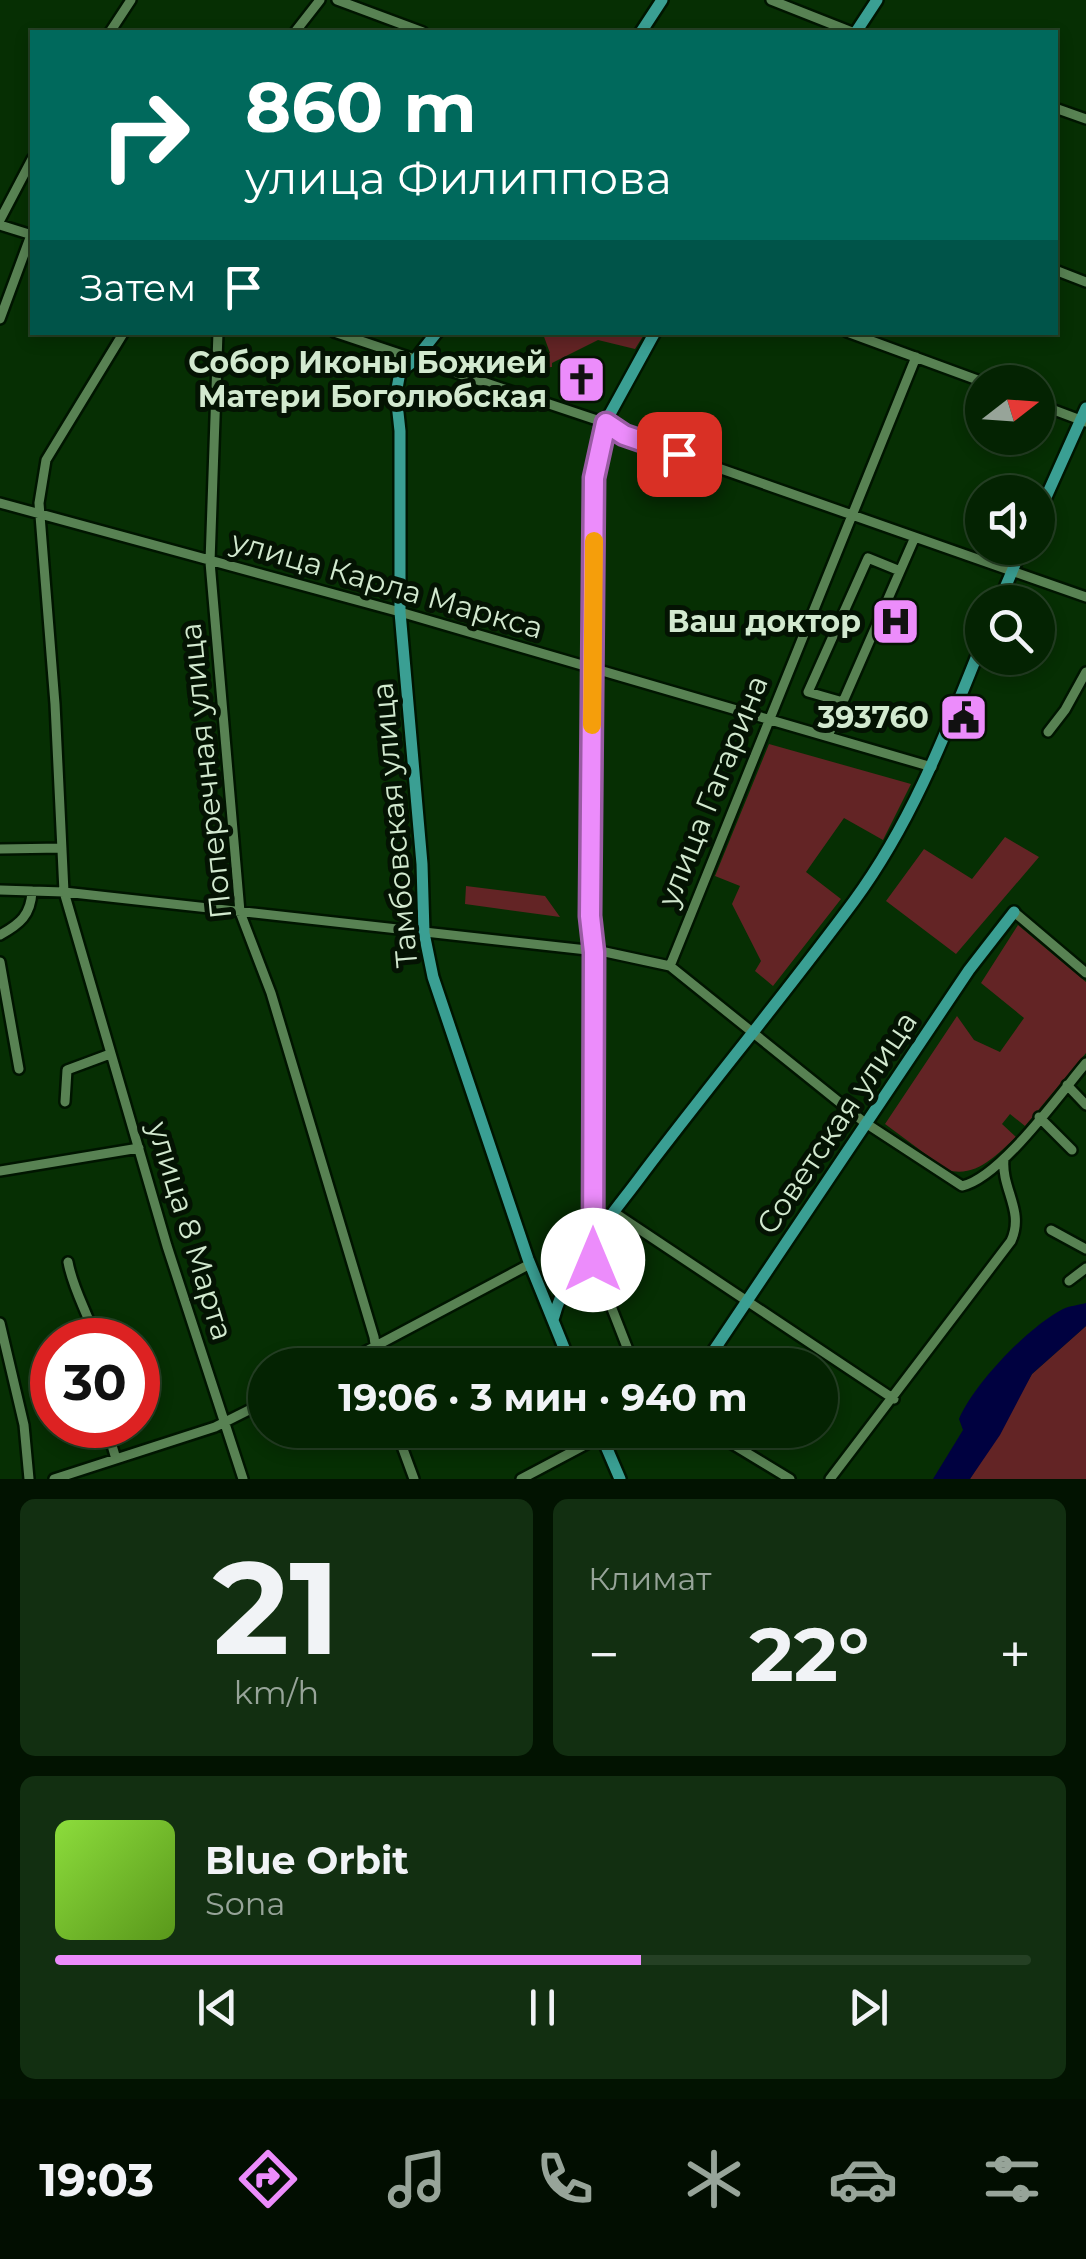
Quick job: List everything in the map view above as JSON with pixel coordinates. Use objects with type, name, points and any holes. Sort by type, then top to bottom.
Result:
[{"type":"main road","points":[[643,30],[662,0]]},
{"type":"main road","points":[[856,30],[878,0]]},
{"type":"main road","name":"Тамбовская улица","points":[[436,335],[400,372],[396,394],[400,431],[400,612],[422,864],[424,933],[433,977],[530,1264],[564,1348]]},
{"type":"main road","points":[[591,1245],[593,491],[606,423],[653,335]]},
{"type":"main road","points":[[1055,478],[1084,417]]},
{"type":"main road","points":[[1006,585],[1015,565]]},
{"type":"main road","points":[[552,1320],[559,1297],[591,1245],[749,1032],[855,899],[894,840],[932,767],[969,675]]},
{"type":"main road","name":"Советская улица","points":[[716,1348],[969,970],[1014,912]]},
{"type":"main road","points":[[610,1448],[620,1479]]},
{"type":"street","points":[[111,30],[130,0]]},
{"type":"street","points":[[297,30],[320,0]]},
{"type":"street","points":[[337,0],[418,30]]},
{"type":"street","points":[[770,0],[849,30]]},
{"type":"street","points":[[1058,109],[1086,119]]},
{"type":"street","points":[[30,163],[0,223],[30,234]]},
{"type":"street","points":[[0,319],[30,240]]},
{"type":"street","points":[[1058,271],[1086,282]]},
{"type":"street","name":"улица 8 Марта","points":[[122,335],[42,472],[40,514],[64,892],[167,1246],[243,1479]]},
{"type":"street","name":"Поперечная улица","points":[[218,335],[210,562],[240,912],[270,993],[375,1347]]},
{"type":"street","points":[[342,335],[606,423],[624,435],[1086,597]]},
{"type":"street","points":[[856,335],[965,376]]},
{"type":"street","name":"улица Гагарина","points":[[670,966],[916,357]]},
{"type":"street","points":[[1055,409],[1084,417]]},
{"type":"street","name":"улица Карла Маркса","points":[[0,503],[400,612],[932,767]]},
{"type":"street","points":[[828,736],[914,537]]},
{"type":"street","points":[[843,702],[808,692],[868,558],[900,571]]},
{"type":"street","points":[[1048,732],[1066,710],[1086,672]]},
{"type":"street","points":[[0,849],[62,848]]},
{"type":"street","points":[[0,890],[64,892],[594,952],[670,966],[868,1124],[962,1186],[984,1178],[1004,1159],[1086,1063]]},
{"type":"street","points":[[0,935],[14,929],[28,913],[32,891]]},
{"type":"street","points":[[1014,912],[1086,973]]},
{"type":"street","points":[[0,962],[19,1070]]},
{"type":"street","points":[[65,1102],[67,1070],[110,1054]]},
{"type":"street","points":[[1067,1085],[1086,1105]]},
{"type":"street","points":[[1040,1117],[1072,1150]]},
{"type":"street","points":[[0,1171],[140,1148]]},
{"type":"street","points":[[830,1479],[1011,1241],[1018,1217],[1003,1171],[1004,1159]]},
{"type":"street","points":[[615,1213],[894,1399]]},
{"type":"street","points":[[1051,1230],[1086,1250]]},
{"type":"street","points":[[591,1245],[593,1260],[627,1348]]},
{"type":"street","points":[[68,1262],[75,1291],[89,1318]]},
{"type":"street","points":[[375,1347],[530,1264]]},
{"type":"street","points":[[1068,1280],[1086,1268]]},
{"type":"street","points":[[0,1323],[24,1425],[29,1479]]},
{"type":"street","points":[[54,1479],[215,1427],[248,1410]]},
{"type":"street","points":[[113,1448],[116,1459]]},
{"type":"street","points":[[403,1448],[414,1479]]},
{"type":"street","points":[[521,1479],[576,1448]]},
{"type":"street","points":[[739,1448],[790,1479]]},
{"type":"shaded area","points":[[543,335],[644,335],[635,349],[598,340],[552,363],[552,367],[538,368],[537,359],[550,353]]},
{"type":"shaded area","points":[[769,744],[911,784],[883,840],[844,818],[806,872],[841,899],[773,986],[755,971],[761,961],[732,904],[740,886],[715,876]]},
{"type":"shaded area","points":[[1005,837],[1039,857],[956,954],[886,901],[924,849],[972,879]]},
{"type":"shaded area","points":[[466,886],[545,896],[560,917],[465,904]]},
{"type":"shaded area","points":[[1018,925],[1086,982],[1086,1053],[1025,1126],[1010,1114],[1002,1124],[1016,1137],[993,1157],[968,1171],[947,1170],[885,1124],[957,1016],[974,1040],[1000,1052],[1024,1018],[981,983]]},
{"type":"shaded area","points":[[1086,1303],[1086,1326],[1032,1374],[1000,1435],[970,1479],[933,1479],[963,1430],[959,1419],[966,1405],[989,1374],[1049,1317]]},
{"type":"shaded area","points":[[1086,1326],[1086,1479],[970,1479],[1032,1374]]},
{"type":"slow traffic","points":[[592,725],[594,541]]},
{"type":"place","name":"Собор Иконы Божией Матери Боголюбская","points":[[582,380]]},
{"type":"place","name":"Ваш доктор","points":[[896,622]]},
{"type":"place","name":"393760","points":[[964,718]]},
{"type":"route","points":[[593,1260],[594,952],[590,916],[594,478],[606,423],[624,435],[679,454]]}]
